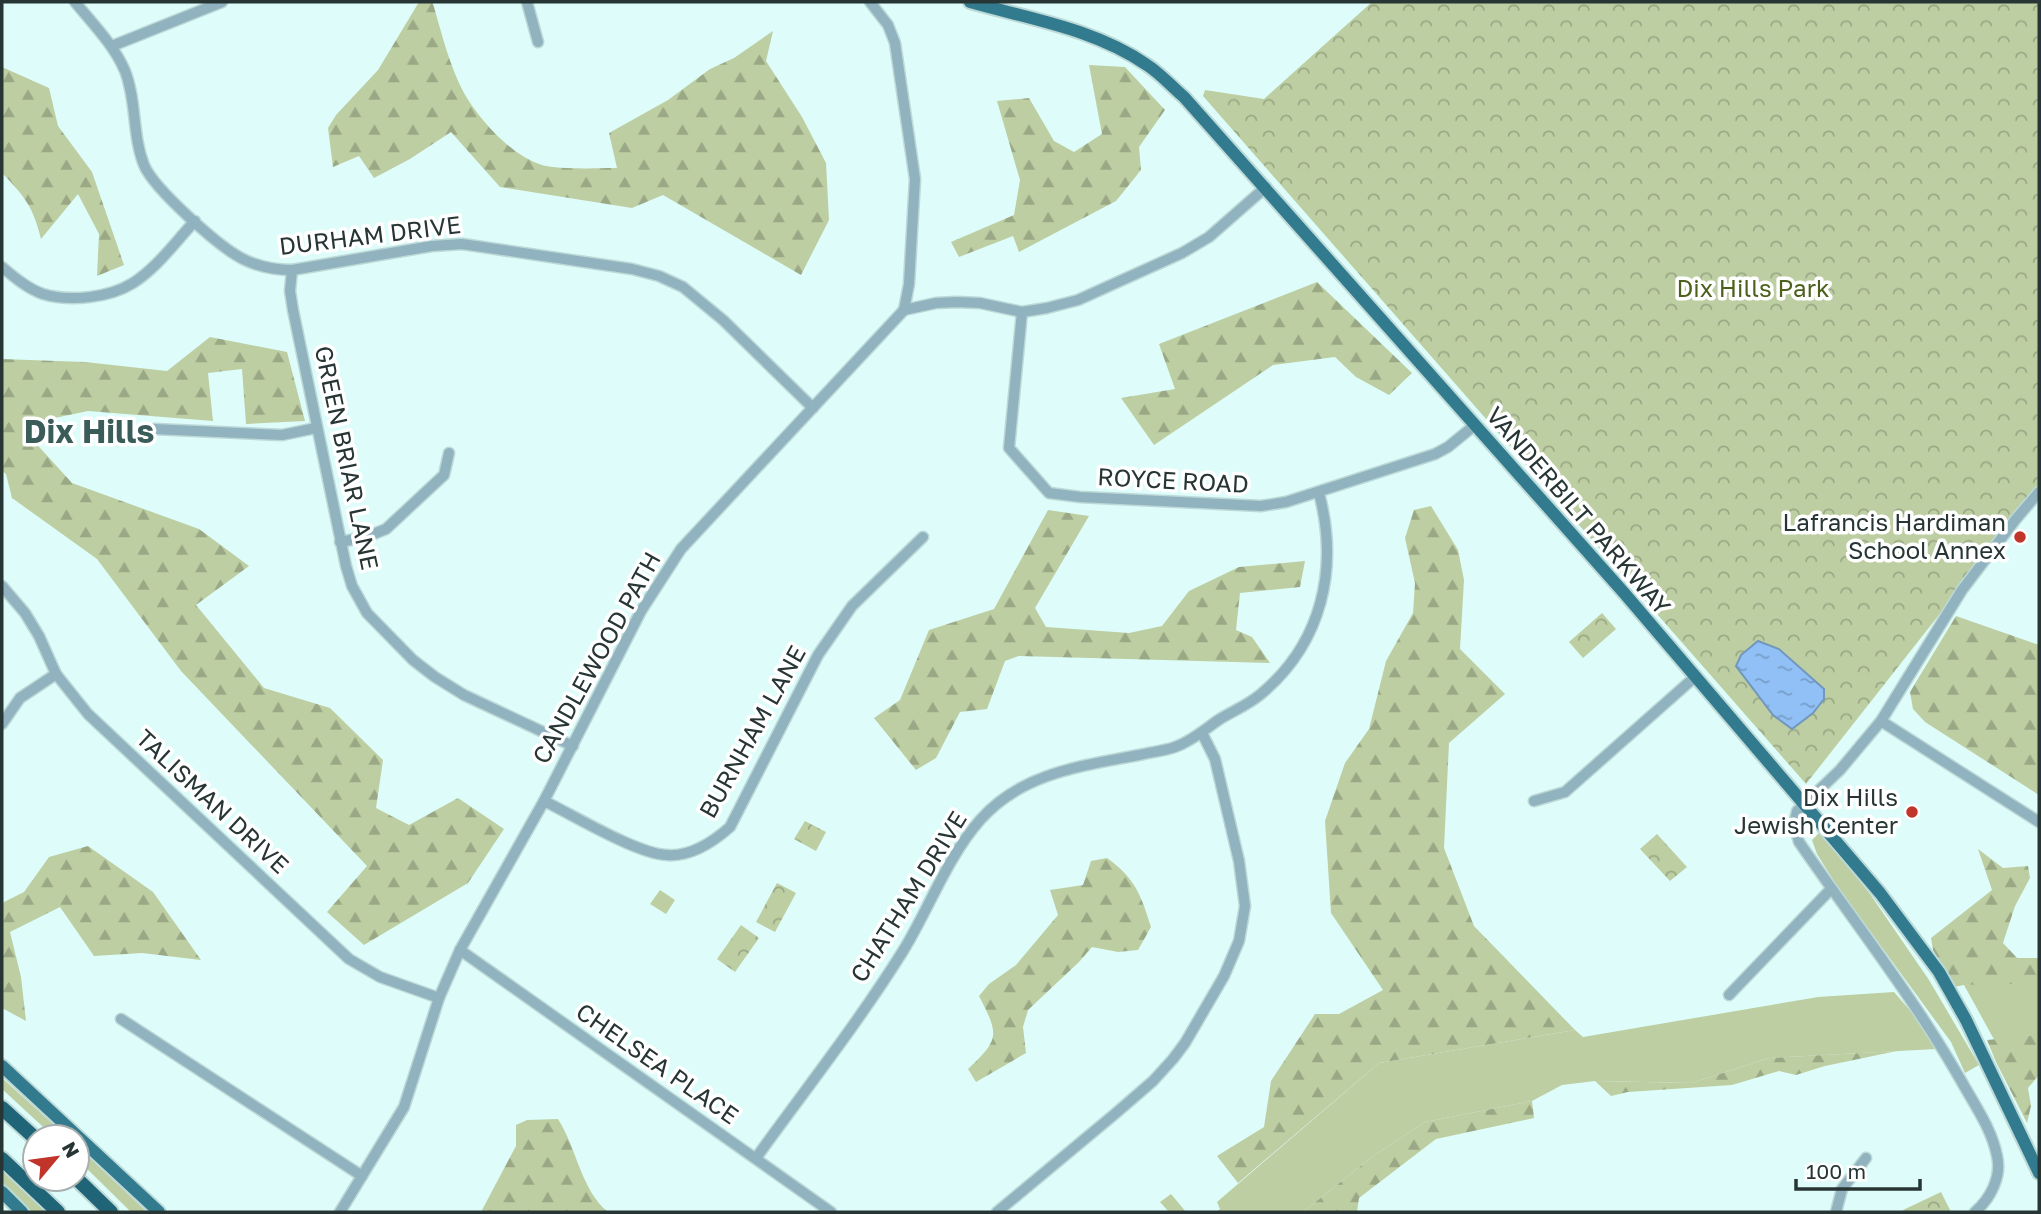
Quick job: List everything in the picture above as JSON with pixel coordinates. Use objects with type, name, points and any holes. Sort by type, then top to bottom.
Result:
[{"type":"highway","points":[[2,1108],[21,1125]]},
{"type":"highway","points":[[2,1159],[58,1212]]},
{"type":"highway","points":[[91,1193],[111,1212]]},
{"type":"main road","name":"VANDERBILT PARKWAY","points":[[978,3],[1079,31],[1116,47],[1149,66],[1184,97],[1266,187],[1696,676],[1880,892],[1940,972],[1966,1020],[2039,1173]]},
{"type":"main road","points":[[2,1066],[159,1212]]},
{"type":"main road","points":[[2,1192],[22,1212]]},
{"type":"street","name":"DURHAM DRIVE","points":[[75,2],[112,46],[124,69],[131,90],[137,139],[146,169],[158,186],[195,221],[244,260],[275,270],[292,271],[432,246],[462,244],[659,275],[683,287],[723,320],[813,408]]},
{"type":"street","points":[[112,46],[222,2]]},
{"type":"street","points":[[527,2],[538,42]]},
{"type":"street","points":[[870,2],[888,25],[895,43],[915,179],[909,285],[904,310],[936,303],[957,302],[980,303],[1022,312],[1077,300],[1182,253],[1209,237],[1266,187]]},
{"type":"street","points":[[2,267],[18,281],[43,293],[65,298],[110,292],[133,284],[195,221]]},
{"type":"street","name":"GREEN BRIAR LANE","points":[[292,271],[290,291],[293,310],[340,542],[352,586],[368,613],[413,660],[464,695],[573,746]]},
{"type":"street","name":"CANDLEWOOD PATH","points":[[340,1212],[404,1107],[439,998],[460,950],[544,801],[641,611],[681,549],[904,310]]},
{"type":"street","name":"ROYCE ROAD","points":[[1022,312],[1009,448],[1049,493],[1261,506],[1319,493],[1435,454],[1475,425]]},
{"type":"street","points":[[154,429],[282,435],[316,428]]},
{"type":"street","points":[[340,542],[366,537],[386,529],[443,475],[449,453]]},
{"type":"street","points":[[1975,1212],[1984,1204],[1996,1183],[1998,1159],[1991,1135],[1938,1041],[1798,842],[1794,825],[1797,811],[1840,770],[1881,721],[1962,590],[2039,492]]},
{"type":"street","name":"CHATHAM DRIVE","points":[[756,1158],[885,979],[959,849],[981,819],[1004,797],[1043,776],[1175,747],[1259,696],[1293,660],[1320,607],[1327,574],[1326,520],[1319,493]]},
{"type":"street","name":"BURNHAM LANE","points":[[544,801],[638,847],[667,855],[688,852],[713,842],[730,827],[818,655],[834,630],[852,606],[923,537]]},
{"type":"street","name":"TALISMAN DRIVE","points":[[2,586],[25,613],[56,674],[88,713],[349,959],[380,977],[439,998]]},
{"type":"street","points":[[2,724],[20,698],[56,674]]},
{"type":"street","points":[[1534,801],[1565,792],[1696,676]]},
{"type":"street","points":[[1881,721],[2039,822]]},
{"type":"street","points":[[998,1212],[1153,1081],[1173,1059],[1224,976],[1240,941],[1245,906],[1239,861],[1215,759],[1202,733]]},
{"type":"street","points":[[1729,995],[1831,889]]},
{"type":"street","name":"CHELSEA PLACE","points":[[460,950],[831,1212]]},
{"type":"street","points":[[121,1019],[362,1176]]},
{"type":"street","points":[[1836,1212],[1842,1189],[1866,1158]]},
{"type":"green space","points":[[419,2],[432,2],[459,83],[488,126],[519,154],[542,165],[559,168],[617,168],[609,133],[668,100],[710,69],[734,58],[773,31],[766,61],[802,117],[826,163],[829,220],[801,275],[663,195],[632,208],[500,187],[451,132],[410,159],[374,178],[359,156],[333,167],[328,128],[336,115],[378,70]]},
{"type":"green space","name":"Dix Hills Park","points":[[1372,2],[2039,2],[2039,492],[1806,784],[1203,96],[1205,90],[1264,99]]},
{"type":"green space","points":[[1089,65],[1125,67],[1165,110],[1139,147],[1141,170],[1116,201],[1019,252],[1013,236],[959,257],[951,242],[1014,215],[1020,180],[997,101],[1029,98],[1054,141],[1074,152],[1102,134]]},
{"type":"green space","points":[[2,67],[49,88],[58,126],[92,172],[124,265],[97,276],[99,234],[78,194],[41,239],[27,203],[2,173]]},
{"type":"green space","points":[[1317,282],[1412,373],[1389,395],[1356,377],[1335,357],[1273,365],[1154,445],[1121,398],[1175,389],[1159,344]]},
{"type":"green space","points":[[210,337],[287,352],[305,421],[246,424],[242,369],[208,373],[213,421],[88,411],[45,420],[31,438],[72,483],[199,529],[249,566],[196,605],[264,688],[330,708],[383,760],[376,808],[409,825],[458,798],[504,829],[468,883],[364,945],[327,912],[367,866],[181,671],[97,559],[12,498],[6,474],[2,471],[2,359],[85,362],[167,371]]},
{"type":"green space","points":[[1431,506],[1458,550],[1464,580],[1460,649],[1505,694],[1449,743],[1444,848],[1474,926],[1575,1030],[1379,1063],[1238,1183],[1217,1156],[1264,1127],[1271,1081],[1315,1014],[1339,1014],[1383,990],[1331,913],[1325,821],[1345,763],[1369,729],[1386,661],[1413,613],[1415,583],[1405,538],[1414,510]]},
{"type":"green space","points":[[1048,510],[1089,516],[1035,608],[1046,627],[1129,633],[1162,626],[1189,591],[1239,567],[1305,561],[1300,587],[1240,593],[1236,630],[1252,637],[1270,663],[1019,656],[1005,661],[987,709],[960,712],[936,758],[916,770],[874,718],[900,700],[929,630],[994,609]]},
{"type":"green space","points":[[1602,613],[1616,629],[1583,658],[1569,642]]},
{"type":"green space","points":[[1956,616],[2039,645],[2039,795],[1925,722],[1913,709],[1910,692]]},
{"type":"green space","points":[[805,821],[826,832],[816,851],[794,839]]},
{"type":"green space","points":[[1820,832],[1870,894],[1929,980],[1979,1065],[1965,1073],[1951,1042],[1837,886],[1817,854],[1812,840]]},
{"type":"green space","points":[[1657,834],[1687,867],[1670,881],[1640,849]]},
{"type":"green space","points":[[88,846],[153,892],[201,960],[142,953],[94,956],[60,907],[10,932],[21,977],[26,1021],[2,1008],[2,903],[24,892],[49,857]]},
{"type":"green space","points":[[1978,849],[2003,868],[2028,866],[2030,878],[2015,906],[2003,943],[2017,958],[2039,958],[2039,983],[1954,987],[1933,950],[1931,938],[1992,890]]},
{"type":"green space","points":[[1107,858],[1131,880],[1151,927],[1138,950],[1118,952],[1092,947],[1028,1010],[1023,1027],[1026,1053],[976,1082],[968,1069],[986,1050],[993,1036],[993,1028],[979,996],[989,984],[1016,965],[1058,915],[1050,890],[1083,885],[1091,861]]},
{"type":"green space","points":[[777,883],[796,893],[775,932],[756,922]]},
{"type":"green space","points":[[660,890],[675,900],[666,914],[650,904]]},
{"type":"green space","points":[[741,925],[759,938],[735,972],[717,959]]},
{"type":"green space","points":[[2039,978],[2039,1040],[1996,1043],[1964,985]]},
{"type":"green space","points":[[1894,992],[1921,1023],[1936,1049],[1769,1058],[1692,1083],[1595,1081],[1562,1085],[1532,1101],[1425,1122],[1373,1156],[1303,1212],[1216,1212],[1220,1209],[1217,1202],[1379,1063],[1575,1030],[1583,1037],[1818,997]]},
{"type":"green space","points":[[2039,1035],[2039,1075],[2028,1088],[2031,1106],[2027,1123],[1987,1040]]},
{"type":"green space","points":[[1897,1051],[1796,1075],[1779,1071],[1732,1085],[1628,1092],[1611,1096],[1595,1081],[1692,1083],[1769,1058]]},
{"type":"green space","points":[[2,1078],[52,1123],[39,1123],[2,1089]]},
{"type":"green space","points":[[1532,1101],[1534,1118],[1436,1139],[1359,1198],[1357,1212],[1303,1212],[1373,1156],[1425,1122]]},
{"type":"green space","points":[[558,1119],[585,1181],[608,1212],[481,1212],[516,1146],[516,1125],[527,1120]]},
{"type":"green space","points":[[91,1159],[147,1212],[131,1212],[91,1173]]},
{"type":"green space","points":[[2,1170],[21,1188],[21,1193],[26,1193],[46,1212],[32,1212],[2,1182]]},
{"type":"green space","points":[[1941,1192],[1951,1212],[1904,1212],[1903,1210]]},
{"type":"green space","points":[[1171,1194],[1186,1212],[1169,1212],[1160,1202]]},
{"type":"water","points":[[1758,641],[1779,649],[1824,689],[1824,699],[1813,713],[1792,729],[1773,715],[1736,666],[1741,655]]},
{"type":"place","name":"Lafrancis Hardiman School Annex","points":[[2020,537]]},
{"type":"place","name":"Dix Hills Jewish Center","points":[[1912,812]]},
{"type":"district","name":"Dix Hills","points":[[89,432]]}]
